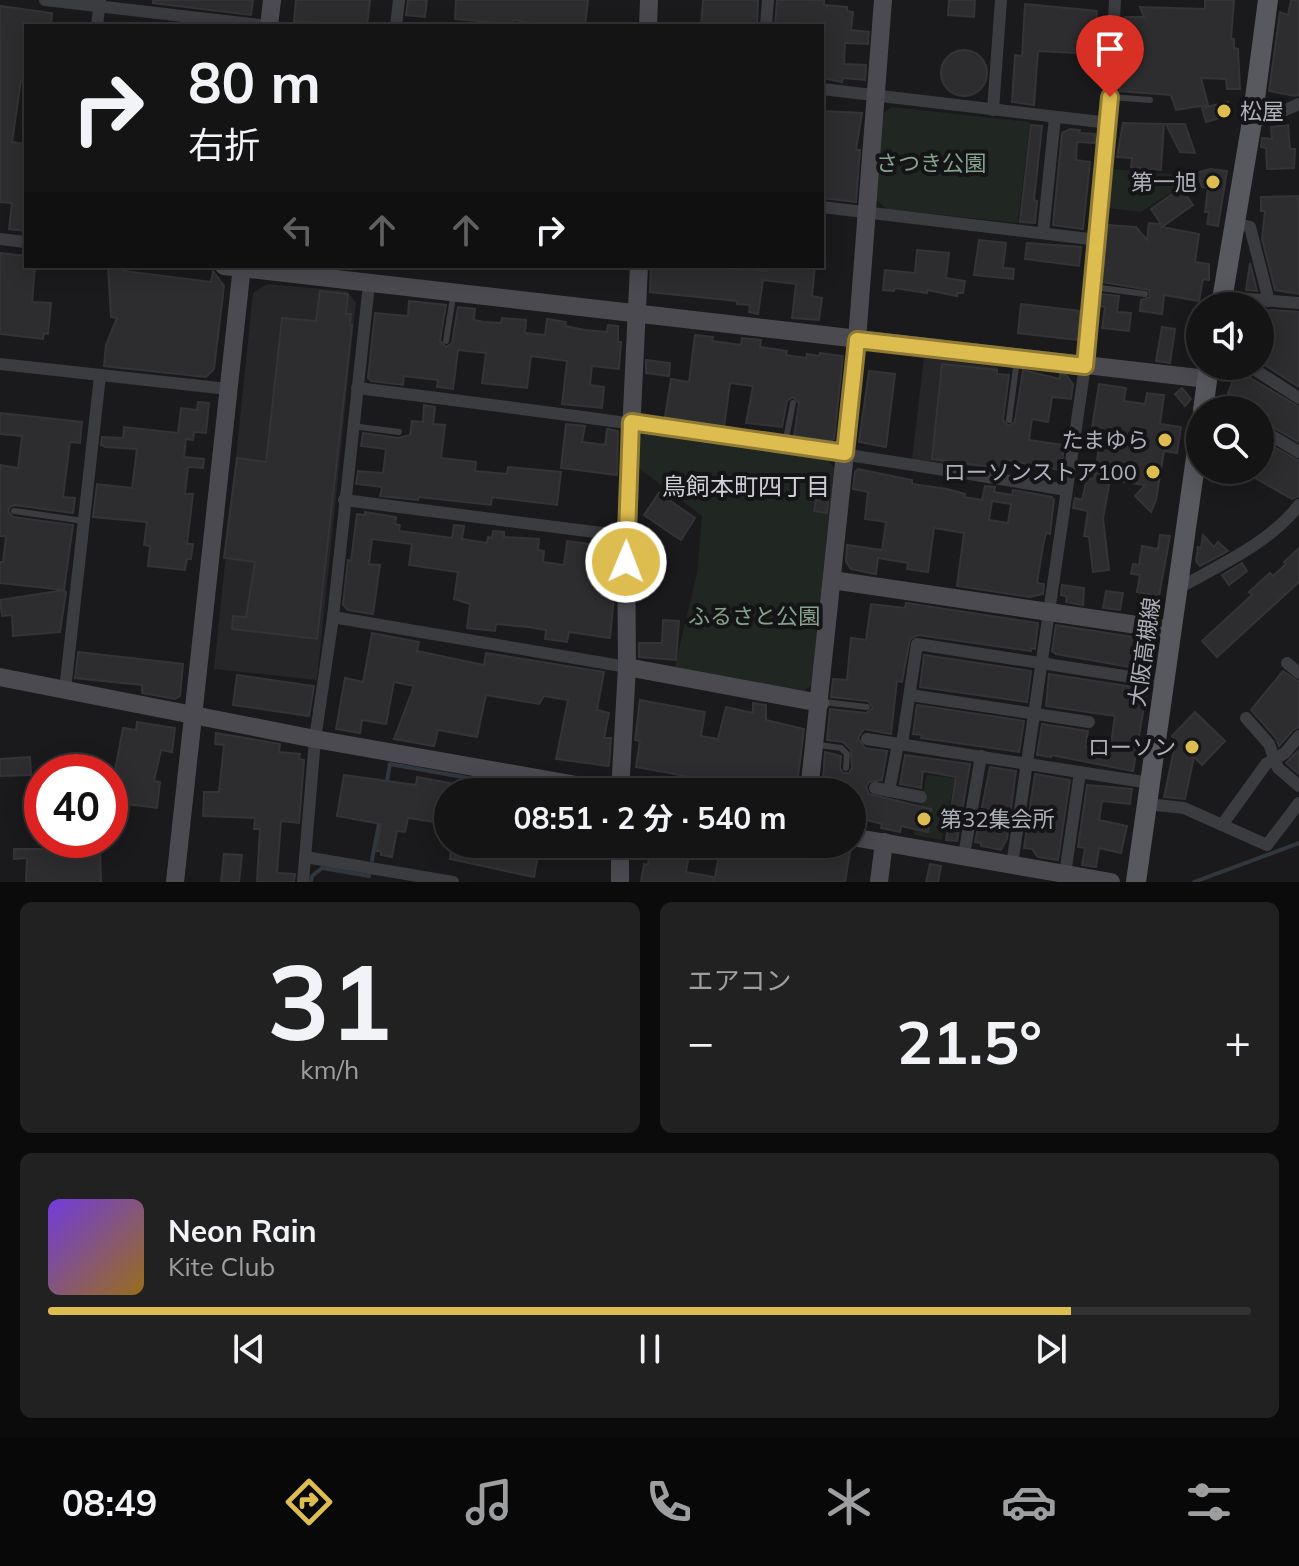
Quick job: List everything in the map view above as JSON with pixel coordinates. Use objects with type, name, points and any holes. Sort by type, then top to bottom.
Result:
[{"type":"main road","points":[[1224,292],[1252,121],[1268,0]]},
{"type":"main road","name":"大阪高槻線","points":[[1136,882],[1192,484]]},
{"type":"street","points":[[45,0],[100,3],[254,24]]},
{"type":"street","points":[[269,24],[272,0]]},
{"type":"street","points":[[396,24],[399,0]]},
{"type":"street","points":[[648,24],[649,0]]},
{"type":"street","points":[[766,24],[768,0]]},
{"type":"street","points":[[811,778],[857,340],[883,0]]},
{"type":"street","points":[[993,110],[1001,0]]},
{"type":"street","points":[[1012,865],[1085,366],[1109,123],[1115,0]]},
{"type":"street","points":[[97,24],[100,3]]},
{"type":"street","points":[[824,89],[1109,123]]},
{"type":"street","points":[[1252,121],[1265,119],[1299,104]]},
{"type":"street","points":[[1043,233],[1055,117]]},
{"type":"street","points":[[824,207],[1098,240]]},
{"type":"street","points":[[1235,223],[1250,227],[1267,292]]},
{"type":"street","points":[[0,239],[24,242]]},
{"type":"street","points":[[175,882],[228,389],[236,268]]},
{"type":"street","points":[[253,268],[370,275],[454,293],[1085,366],[1206,388]]},
{"type":"street","points":[[619,778],[627,667],[626,536],[639,268]]},
{"type":"street","points":[[303,882],[315,739],[333,617],[370,275]]},
{"type":"street","points":[[1274,301],[1299,303]]},
{"type":"street","points":[[0,364],[228,389]]},
{"type":"street","points":[[65,690],[100,376]]},
{"type":"street","points":[[1271,380],[1299,398]]},
{"type":"street","points":[[357,388],[785,444],[1066,490]]},
{"type":"street","points":[[1274,437],[1299,452]]},
{"type":"street","points":[[344,500],[626,536]]},
{"type":"street","points":[[1177,589],[1259,540],[1299,505]]},
{"type":"street","points":[[832,580],[1171,630]]},
{"type":"street","points":[[333,617],[820,702]]},
{"type":"street","points":[[889,791],[910,695],[917,644],[1163,682]]},
{"type":"street","points":[[1287,663],[1299,673]]},
{"type":"street","points":[[0,677],[315,739],[538,778]]},
{"type":"street","points":[[910,695],[1089,722]]},
{"type":"street","points":[[1246,718],[1269,744],[1278,768],[1299,786]]},
{"type":"street","points":[[1222,825],[1266,764],[1285,753],[1299,736]]},
{"type":"street","points":[[867,739],[1150,783]]},
{"type":"street","points":[[964,855],[981,756]]},
{"type":"street","points":[[1065,874],[1080,772]]},
{"type":"street","points":[[875,788],[921,797]]},
{"type":"street","points":[[1147,804],[1184,808],[1267,845],[1299,803]]},
{"type":"street","points":[[866,839],[1111,882]]},
{"type":"street","points":[[879,882],[884,842]]},
{"type":"street","points":[[305,857],[453,882]]},
{"type":"street","points":[[620,858],[620,882]]},
{"type":"lane","points":[[1110,97],[1150,100]]},
{"type":"lane","points":[[1093,287],[1145,294]]},
{"type":"lane","points":[[446,341],[454,293]]},
{"type":"lane","points":[[1009,420],[1017,359]]},
{"type":"lane","points":[[785,444],[793,403]]},
{"type":"lane","points":[[352,426],[399,432]]},
{"type":"lane","points":[[14,511],[84,521]]},
{"type":"lane","points":[[820,702],[867,707]]},
{"type":"lane","points":[[815,744],[841,748],[847,754],[846,768]]},
{"type":"shaded area","points":[[267,284],[347,291],[356,303],[317,680],[214,669],[253,293]]},
{"type":"shaded area","points":[[924,358],[998,367],[986,468],[912,459]]},
{"type":"green space","name":"さつき公園","points":[[892,107],[1030,122],[1018,223],[887,209],[875,199],[881,115]]},
{"type":"green space","points":[[1112,169],[1195,176],[1141,212],[1108,208]]},
{"type":"green space","name":"ふるさと公園","points":[[647,431],[817,457],[828,460],[835,469],[812,685],[804,691],[674,670],[697,573],[702,516],[636,466],[636,439]]},
{"type":"green space","points":[[927,775],[955,778],[942,840],[914,835]]},
{"type":"building","points":[[153,0],[253,0],[251,15],[153,3]]},
{"type":"building","points":[[296,0],[370,0],[367,24],[294,21]]},
{"type":"building","points":[[408,0],[427,0],[425,17],[406,15]]},
{"type":"building","points":[[456,0],[588,0],[585,24],[542,24],[513,20],[512,24],[455,19]]},
{"type":"building","points":[[703,0],[758,0],[757,24],[701,24]]},
{"type":"building","points":[[777,0],[824,0],[824,5],[847,7],[847,11],[853,12],[851,30],[869,32],[868,44],[845,43],[844,64],[866,65],[865,80],[843,78],[842,82],[824,78],[824,24],[775,24]]},
{"type":"building","points":[[949,0],[975,0],[974,17],[948,15]]},
{"type":"building","points":[[1205,0],[1234,0],[1231,39],[1234,39],[1234,48],[1238,49],[1240,89],[1227,89],[1226,79],[1201,78],[1208,105],[1176,110],[1171,95],[1120,91],[1120,77],[1130,77],[1129,29],[1125,29],[1125,17],[1144,17],[1140,7],[1205,9]]},
{"type":"building","points":[[1291,0],[1299,0],[1299,95],[1295,96],[1269,91],[1280,12],[1288,15]]},
{"type":"building","points":[[1025,4],[1097,11],[1094,54],[1038,51],[1034,105],[1012,102],[1015,55],[1022,56]]},
{"type":"building","points":[[0,6],[52,13],[51,24],[24,24],[24,81],[21,80],[12,142],[24,144],[24,231],[9,229],[12,203],[0,202]]},
{"type":"building","points":[[964,50],[981,56],[987,73],[981,90],[964,96],[947,90],[941,73],[947,56]]},
{"type":"building","points":[[1228,102],[1230,115],[1206,122],[1202,108]]},
{"type":"building","points":[[824,111],[862,113],[856,150],[860,150],[856,202],[824,198]]},
{"type":"building","points":[[1123,123],[1164,124],[1161,170],[1131,167],[1132,158],[1117,157]]},
{"type":"building","points":[[1166,124],[1185,124],[1195,153],[1180,152]]},
{"type":"building","points":[[1031,125],[1042,126],[1034,200],[1037,201],[1035,223],[1020,222]]},
{"type":"building","points":[[1288,125],[1290,149],[1295,149],[1294,168],[1267,169],[1266,148],[1261,147],[1262,138],[1272,139],[1271,127]]},
{"type":"building","points":[[1070,129],[1095,134],[1095,143],[1077,142],[1076,160],[1090,162],[1083,229],[1053,225],[1062,133]]},
{"type":"building","points":[[1210,169],[1227,171],[1218,226],[1207,224],[1208,188],[1202,187],[1197,173]]},
{"type":"building","points":[[1181,188],[1193,205],[1162,227],[1199,234],[1195,262],[1209,264],[1209,280],[1203,279],[1201,292],[1186,292],[1186,299],[1164,295],[1162,314],[1140,311],[1141,300],[1150,297],[1149,290],[1102,282],[1108,225],[1136,227],[1147,240],[1149,223],[1161,224],[1151,209]]},
{"type":"building","points":[[1298,196],[1299,294],[1275,290],[1262,239],[1265,211],[1261,211],[1261,197]]},
{"type":"building","points":[[979,240],[1006,243],[1003,268],[1014,269],[1013,279],[974,275]]},
{"type":"building","points":[[1027,243],[1081,247],[1079,266],[1025,259]]},
{"type":"building","points":[[917,250],[949,253],[946,278],[965,281],[963,293],[957,293],[957,296],[927,290],[927,293],[895,288],[894,291],[883,290],[885,270],[915,273]]},
{"type":"building","points":[[0,253],[24,256],[24,268],[35,268],[32,302],[51,303],[48,334],[44,333],[43,339],[0,334]]},
{"type":"building","points":[[1250,263],[1257,291],[1246,290]]},
{"type":"building","points":[[108,268],[211,282],[213,271],[224,286],[214,369],[206,377],[104,366],[106,345],[117,318],[111,317]]},
{"type":"building","points":[[651,268],[767,271],[768,268],[815,268],[812,296],[822,298],[819,320],[792,318],[796,284],[763,280],[758,314],[749,312],[750,305],[737,304],[737,301],[650,292]]},
{"type":"building","points":[[320,291],[348,294],[346,314],[351,314],[352,325],[317,639],[232,629],[233,616],[246,617],[255,562],[224,558],[237,458],[266,462],[282,318],[316,321]]},
{"type":"building","points":[[1101,294],[1119,296],[1117,312],[1131,313],[1129,331],[1102,328],[1105,307],[1100,306]]},
{"type":"building","points":[[409,301],[446,305],[440,341],[446,347],[452,343],[458,307],[475,309],[474,320],[484,322],[501,323],[502,318],[526,320],[525,333],[545,335],[547,319],[566,322],[565,326],[585,330],[607,332],[608,325],[618,326],[618,342],[621,342],[619,369],[592,366],[590,385],[604,387],[602,408],[562,404],[567,361],[531,356],[527,388],[482,383],[486,353],[458,350],[453,389],[437,387],[438,380],[404,376],[403,385],[371,381],[368,378],[375,313],[408,316]]},
{"type":"building","points":[[1021,304],[1080,311],[1077,340],[1018,333]]},
{"type":"building","points":[[1274,310],[1299,312],[1299,387],[1274,371]]},
{"type":"building","points":[[1162,327],[1175,329],[1170,363],[1156,361]]},
{"type":"building","points":[[695,335],[741,345],[742,338],[761,340],[760,347],[806,358],[807,354],[819,356],[820,353],[843,356],[834,439],[794,436],[799,403],[793,397],[787,401],[782,427],[746,423],[753,386],[730,383],[724,427],[665,417],[671,379],[689,382]]},
{"type":"building","points":[[646,360],[670,363],[669,376],[646,373]]},
{"type":"building","points":[[942,364],[997,370],[997,374],[1009,375],[1003,420],[1009,426],[1015,421],[1023,370],[1060,379],[1060,374],[1066,375],[1073,384],[1071,399],[1052,397],[1048,422],[1032,419],[1029,440],[1064,445],[1061,470],[1007,460],[1006,469],[932,459]]},
{"type":"building","points":[[869,371],[895,374],[886,447],[859,442]]},
{"type":"building","points":[[1233,380],[1254,380],[1299,407],[1299,442],[1274,428],[1274,396],[1234,396],[1228,393]]},
{"type":"building","points":[[1099,384],[1126,388],[1124,401],[1145,404],[1147,393],[1164,395],[1160,424],[1181,427],[1177,453],[1164,451],[1151,512],[1135,496],[1145,485],[1110,480],[1103,518],[1109,570],[1093,572],[1089,537],[1084,536],[1088,511],[1073,508],[1075,498],[1082,500],[1087,478],[1094,479],[1101,436],[1091,434]]},
{"type":"building","points":[[1182,388],[1189,396],[1185,406],[1175,394]]},
{"type":"building","points":[[198,402],[209,403],[206,433],[194,432],[193,440],[186,439],[184,457],[204,459],[203,468],[188,467],[185,494],[193,494],[187,544],[193,544],[191,559],[187,559],[185,570],[148,566],[150,546],[144,545],[147,522],[93,517],[97,484],[132,488],[137,449],[105,447],[101,445],[102,437],[123,438],[124,427],[178,433],[181,408],[197,410]]},
{"type":"building","points":[[424,405],[435,407],[433,424],[445,425],[441,458],[476,462],[475,471],[507,474],[508,467],[561,472],[557,505],[492,497],[491,505],[419,497],[418,500],[380,496],[382,487],[356,484],[358,471],[383,473],[386,449],[361,446],[363,433],[398,438],[410,435],[412,421],[423,422]]},
{"type":"building","points":[[0,413],[82,422],[80,443],[70,442],[63,497],[75,498],[73,513],[15,505],[8,511],[13,517],[73,525],[64,590],[0,583],[0,562],[3,562],[6,536],[0,536],[0,465],[18,468],[22,436],[0,434]]},
{"type":"building","points":[[566,424],[585,426],[582,442],[605,445],[607,429],[618,431],[617,475],[561,468]]},
{"type":"building","points":[[1274,447],[1299,461],[1299,496],[1292,499],[1266,484],[1274,484]]},
{"type":"building","points":[[858,469],[912,480],[912,484],[947,489],[965,494],[964,497],[982,500],[985,486],[995,487],[994,492],[1012,495],[1013,490],[1052,497],[1050,534],[1046,533],[1037,583],[1044,584],[1043,594],[1030,597],[957,586],[964,533],[934,528],[928,572],[907,569],[908,563],[878,558],[876,574],[851,569],[846,562],[847,545],[882,550],[886,522],[865,519],[868,492],[853,489]],"holes":[[[992,501],[1011,504],[1008,523],[989,520]]]},
{"type":"building","points":[[818,491],[829,493],[827,513],[814,511]]},
{"type":"building","points":[[659,493],[695,518],[681,540],[644,515]]},
{"type":"building","points":[[365,512],[396,517],[395,524],[400,525],[399,531],[452,538],[454,525],[464,526],[462,539],[487,543],[493,531],[504,532],[504,537],[539,539],[538,550],[544,551],[543,562],[564,565],[567,541],[614,547],[611,570],[606,570],[602,595],[614,597],[610,638],[569,632],[567,642],[545,639],[546,630],[528,627],[496,624],[495,631],[467,628],[470,604],[454,599],[458,572],[409,565],[412,544],[372,539],[369,564],[380,565],[373,614],[348,610],[343,605],[348,560],[351,561],[357,514],[365,515]]},
{"type":"building","points":[[1160,535],[1170,536],[1159,596],[1137,592],[1140,575],[1131,574],[1133,564],[1139,565],[1142,546],[1158,549]]},
{"type":"building","points":[[1203,535],[1214,547],[1218,542],[1228,551],[1200,566],[1196,561]]},
{"type":"building","points":[[1299,548],[1299,582],[1217,657],[1202,641],[1252,595],[1249,592],[1270,573],[1273,576]]},
{"type":"building","points":[[1242,563],[1247,571],[1229,585],[1222,575]]},
{"type":"building","points":[[1062,585],[1084,588],[1083,605],[1066,602],[1067,597],[1061,595]]},
{"type":"building","points":[[64,590],[60,632],[13,636],[12,615],[2,616],[0,600]]},
{"type":"building","points":[[1106,591],[1123,593],[1120,610],[1103,608]]},
{"type":"building","points":[[906,603],[1038,623],[1035,649],[1031,648],[1031,651],[918,635],[910,639],[902,682],[897,681],[891,734],[864,729],[858,738],[865,748],[887,751],[882,780],[869,782],[866,787],[866,778],[823,778],[825,752],[841,756],[843,773],[849,773],[852,768],[851,750],[843,742],[827,740],[830,709],[866,713],[873,708],[868,701],[831,697],[833,679],[847,680],[851,638],[866,640],[871,604],[905,608]]},
{"type":"building","points":[[663,620],[679,621],[676,660],[639,657],[639,643],[662,643]]},
{"type":"building","points":[[1056,625],[1153,640],[1147,670],[1056,654],[1052,651]]},
{"type":"building","points":[[372,633],[419,642],[417,651],[484,665],[486,653],[604,672],[597,710],[609,713],[604,738],[611,738],[609,766],[556,759],[568,700],[544,696],[539,704],[486,695],[477,737],[438,730],[434,746],[394,739],[414,686],[394,682],[386,724],[362,720],[360,733],[336,729],[345,678],[363,682]]},
{"type":"building","points":[[78,652],[183,664],[180,696],[175,699],[142,693],[142,685],[75,678]]},
{"type":"building","points":[[924,655],[1031,671],[1027,702],[920,687]]},
{"type":"building","points":[[1283,671],[1299,682],[1299,727],[1279,746],[1276,738],[1251,710]]},
{"type":"building","points":[[1049,674],[1147,689],[1133,771],[1037,755],[1042,724],[1088,731],[1085,747],[1110,750],[1115,716],[1046,706]]},
{"type":"building","points":[[237,675],[314,686],[309,716],[233,705]]},
{"type":"building","points":[[640,700],[705,712],[701,736],[718,739],[726,707],[753,713],[753,703],[766,705],[766,720],[804,729],[798,778],[696,778],[636,767],[640,741],[635,740]]},
{"type":"building","points":[[917,705],[1024,721],[1019,752],[921,738],[922,735],[913,734]]},
{"type":"building","points":[[1195,712],[1225,741],[1202,765],[1194,757],[1185,799],[1164,797],[1176,740],[1172,736]]},
{"type":"building","points":[[137,722],[175,728],[172,752],[161,750],[154,781],[160,782],[157,808],[128,804],[128,754],[118,754],[123,728],[136,730]]},
{"type":"building","points":[[216,733],[280,744],[279,752],[300,754],[299,759],[304,760],[299,823],[281,821],[277,873],[295,874],[294,882],[257,882],[260,829],[254,829],[255,818],[203,816],[204,792],[219,792],[224,745],[215,744]]},
{"type":"building","points":[[1299,750],[1299,774],[1286,763]]},
{"type":"building","points":[[905,755],[970,764],[957,841],[946,840],[956,777],[923,771],[921,788],[900,784]]},
{"type":"building","points":[[24,757],[24,775],[0,776],[0,759]]},
{"type":"building","points":[[990,767],[1016,771],[1007,839],[1001,850],[975,842]]},
{"type":"building","points":[[1035,774],[1070,780],[1058,860],[1038,857],[1032,849],[1024,848]]},
{"type":"building","points":[[344,775],[416,785],[417,777],[434,780],[434,822],[408,818],[405,832],[397,831],[392,857],[376,851],[381,824],[337,816]]},
{"type":"building","points":[[1087,785],[1132,789],[1130,804],[1102,801],[1099,820],[1127,826],[1121,853],[1099,848],[1096,867],[1082,865],[1085,848],[1078,847]]},
{"type":"building","points":[[866,787],[869,794],[931,809],[928,832],[901,826],[900,832],[881,828],[882,824],[866,820]]},
{"type":"building","points":[[14,849],[24,849],[24,858],[27,858],[14,859]]},
{"type":"building","points":[[224,854],[242,855],[239,882],[221,882]]},
{"type":"building","points":[[27,858],[100,858],[101,882],[26,882]]},
{"type":"building","points":[[450,858],[537,858],[534,877]]},
{"type":"building","points":[[649,858],[688,858],[686,872],[714,877],[713,882],[641,882],[644,864],[648,865]]},
{"type":"building","points":[[718,858],[849,858],[845,882],[714,882]]},
{"type":"building","points":[[930,864],[941,866],[938,882],[926,882]]},
{"type":"waterway","points":[[386,786],[390,764],[468,778]]},
{"type":"waterway","points":[[372,860],[380,819]]},
{"type":"waterway","points":[[1194,882],[1299,843]]},
{"type":"waterway","points":[[311,882],[312,876],[322,868],[369,876],[369,873]]},
{"type":"place","name":"松屋","points":[[1224,111]]},
{"type":"place","name":"第一旭","points":[[1213,182]]},
{"type":"place","name":"たまゆら","points":[[1165,440]]},
{"type":"place","name":"ローソンストア100","points":[[1153,472]]},
{"type":"place","name":"ローソン","points":[[1192,747]]},
{"type":"place","name":"第32集会所","points":[[924,819]]},
{"type":"district","name":"鳥飼本町四丁目","points":[[746,486]]},
{"type":"route","points":[[626,562],[631,422],[845,453],[857,340],[1085,366],[1110,97]]}]
